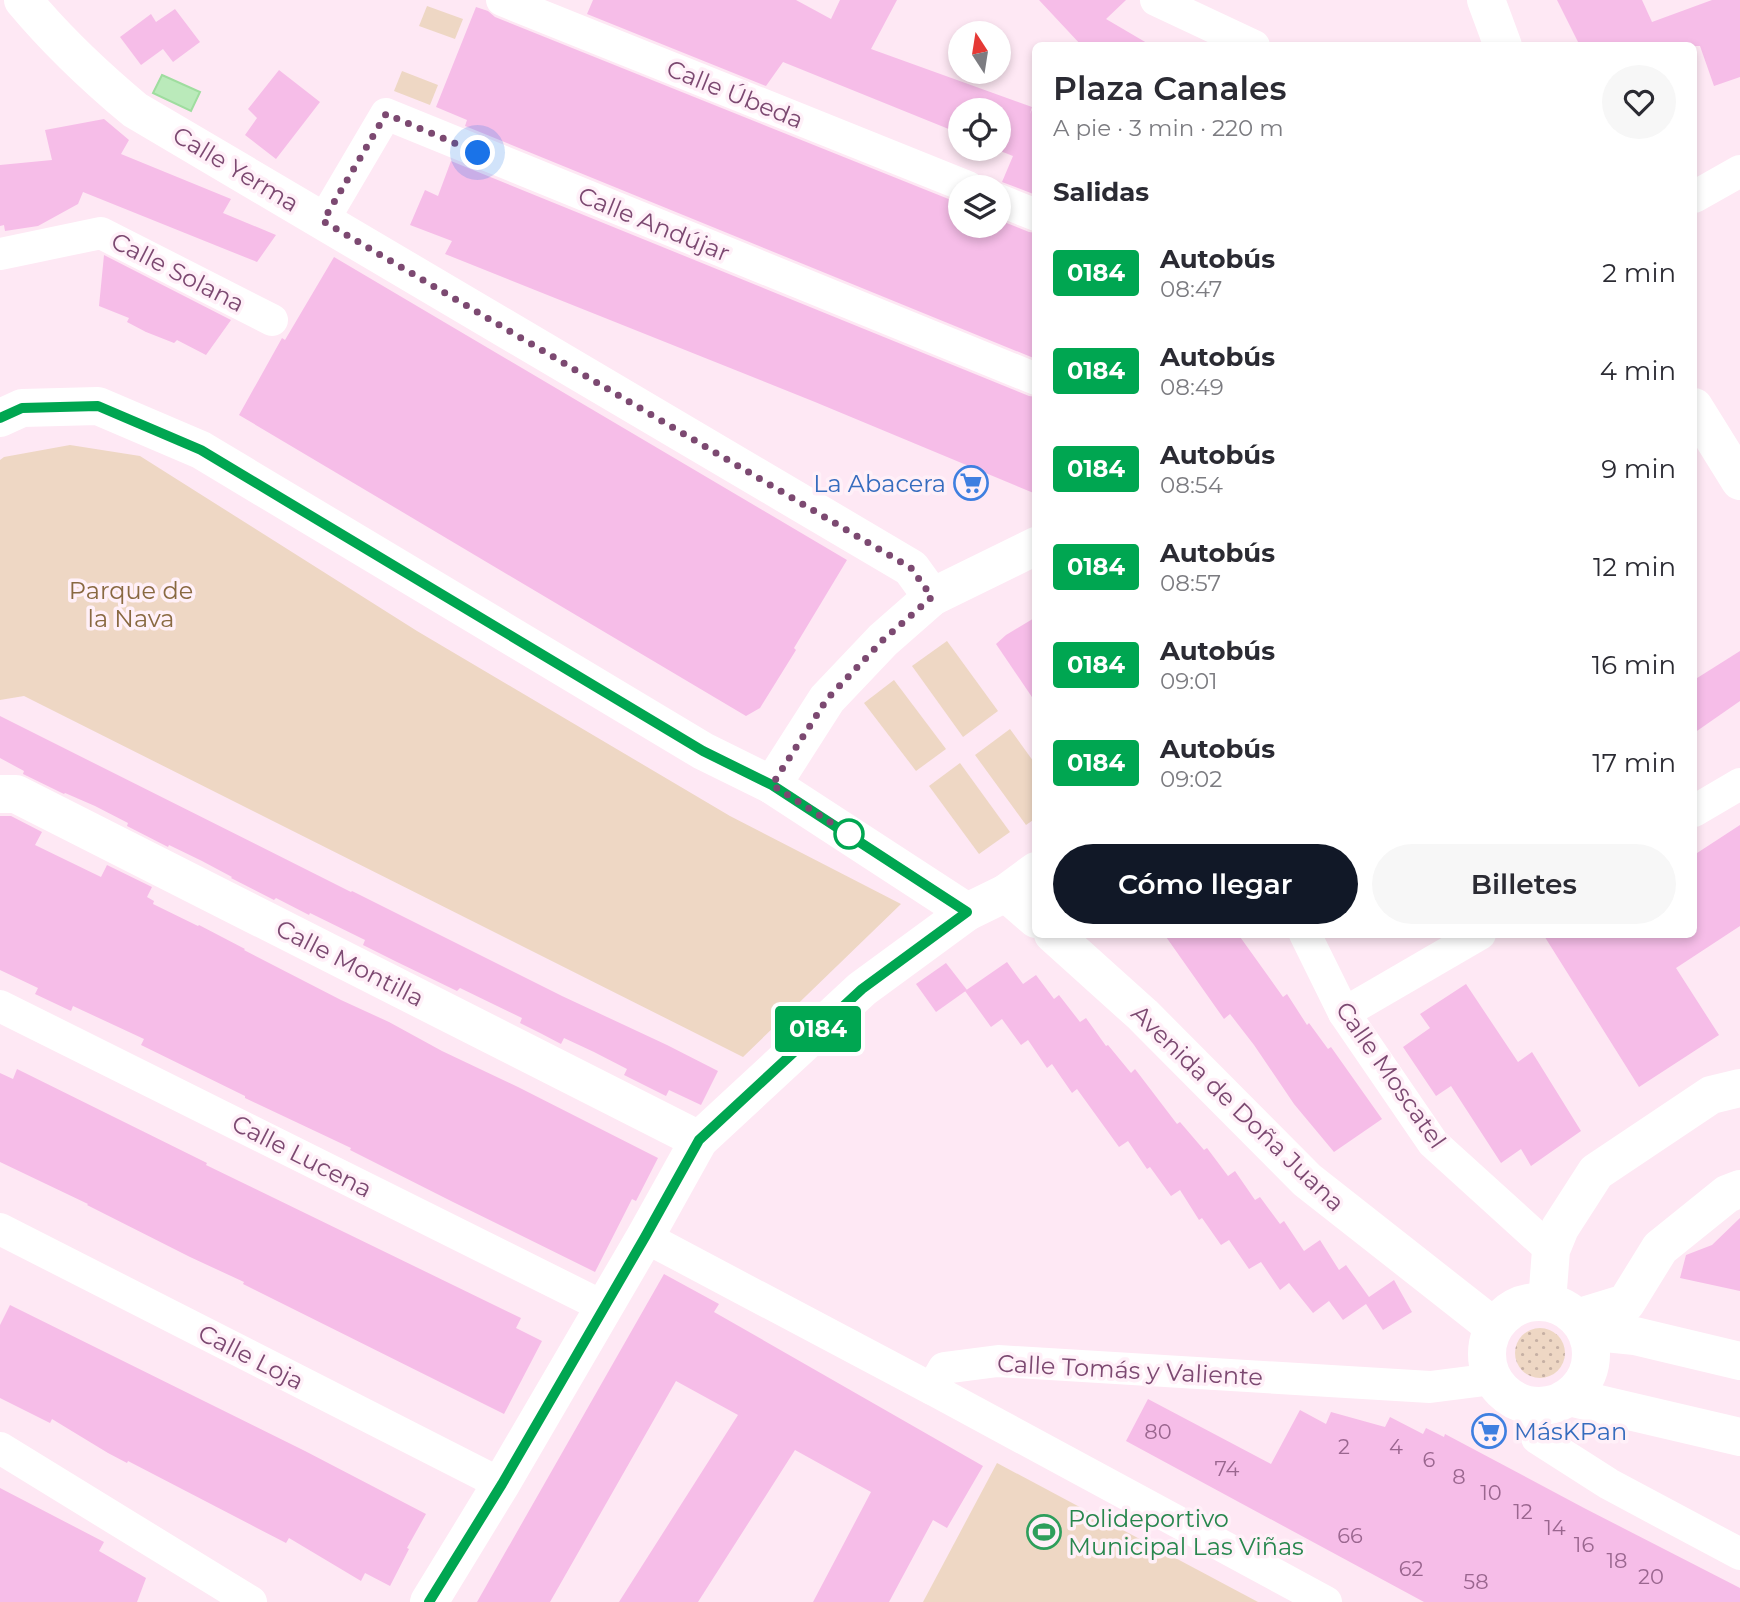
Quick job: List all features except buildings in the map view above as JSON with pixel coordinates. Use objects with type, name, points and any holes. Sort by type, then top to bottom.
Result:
[{"type":"street","name":"Calle Yerma","points":[[23,0],[50,33],[100,82],[135,110],[911,568],[932,597]]},
{"type":"street","name":"Calle Úbeda","points":[[502,0],[948,179]]},
{"type":"street","points":[[1156,0],[1245,42]]},
{"type":"street","points":[[1486,0],[1502,42]]},
{"type":"street","name":"Calle Andújar","points":[[323,221],[386,114],[1032,377]]},
{"type":"street","points":[[1697,195],[1740,171]]},
{"type":"street","points":[[1011,205],[1032,213]]},
{"type":"street","name":"Calle Solana","points":[[0,254],[101,233],[272,320]]},
{"type":"street","points":[[0,418],[22,408],[98,406],[201,450],[703,751],[772,785],[967,912]]},
{"type":"street","points":[[1697,418],[1707,456],[1740,481]]},
{"type":"street","points":[[772,785],[827,699],[883,640],[932,597],[1032,548]]},
{"type":"street","points":[[1697,809],[1740,785]]},
{"type":"street","name":"Calle Montilla","points":[[0,794],[16,794],[699,1140]]},
{"type":"street","points":[[429,1602],[502,1484],[699,1140],[862,989],[967,912],[1021,882],[1032,909]]},
{"type":"street","name":"Avenida de Doña Juana","points":[[1057,938],[1143,1016],[1307,1180],[1494,1327]]},
{"type":"street","name":"Calle Moscatel","points":[[1307,938],[1344,1013],[1433,1143],[1551,1250]]},
{"type":"street","points":[[1344,1013],[1473,938]]},
{"type":"street","name":"Calle Lucena","points":[[0,1006],[604,1307]]},
{"type":"street","points":[[1740,1088],[1711,1096],[1596,1172],[1560,1228],[1551,1250],[1570,1317],[1591,1345],[1588,1374],[1580,1387],[1556,1404],[1541,1407],[1526,1405],[1502,1391],[1493,1379],[1487,1363],[1487,1344],[1494,1327],[1504,1315],[1517,1306],[1532,1302],[1570,1317],[1635,1336],[1740,1361]]},
{"type":"street","points":[[1570,1317],[1626,1303],[1660,1248],[1727,1194],[1740,1189]]},
{"type":"street","name":"Calle Loja","points":[[0,1229],[502,1484]]},
{"type":"street","points":[[645,1237],[1326,1602]]},
{"type":"street","name":"Calle Tomás y Valiente","points":[[932,1389],[944,1368],[998,1361],[1430,1387],[1493,1379]]},
{"type":"street","points":[[1569,1397],[1740,1437]]},
{"type":"street","points":[[1526,1405],[1537,1438],[1609,1484],[1740,1554]]},
{"type":"street","points":[[0,1448],[251,1602]]},
{"type":"green space","points":[[427,6],[463,19],[455,39],[419,26]]},
{"type":"green space","points":[[402,71],[438,85],[430,105],[394,91]]},
{"type":"green space","name":"Parque de la Nava","points":[[70,445],[140,456],[417,631],[730,816],[901,904],[743,1057],[24,696],[0,700],[0,460]]},
{"type":"green space","points":[[947,641],[998,711],[963,737],[912,666]]},
{"type":"green space","points":[[894,680],[946,749],[916,771],[864,703]]},
{"type":"green space","points":[[1010,729],[1032,759],[1032,821],[1026,825],[975,755]]},
{"type":"green space","points":[[960,763],[1010,832],[979,854],[929,786]]},
{"type":"green space","points":[[1540,1328],[1557,1336],[1565,1353],[1557,1370],[1540,1378],[1523,1370],[1515,1353],[1523,1336]]},
{"type":"green space","name":"Polideportivo Municipal Las Viñas","points":[[997,1463],[1258,1602],[923,1602]]},
{"type":"shaded area","points":[[162,75],[200,92],[191,111],[153,93]]},
{"type":"bus line","name":"0184","points":[[0,418],[22,408],[98,406],[201,450],[703,751],[772,785],[967,912],[862,989],[699,1140],[502,1484],[429,1602]]},
{"type":"place","name":"La Abacera","points":[[971,483]]},
{"type":"place","name":"MásKPan","points":[[1489,1431]]},
{"type":"place","name":"Polideportivo Municipal Las Viñas","points":[[1044,1532]]},
{"type":"route","points":[[478,153],[386,114],[323,221],[911,568],[932,597],[883,640],[827,699],[772,785],[849,834]]}]
